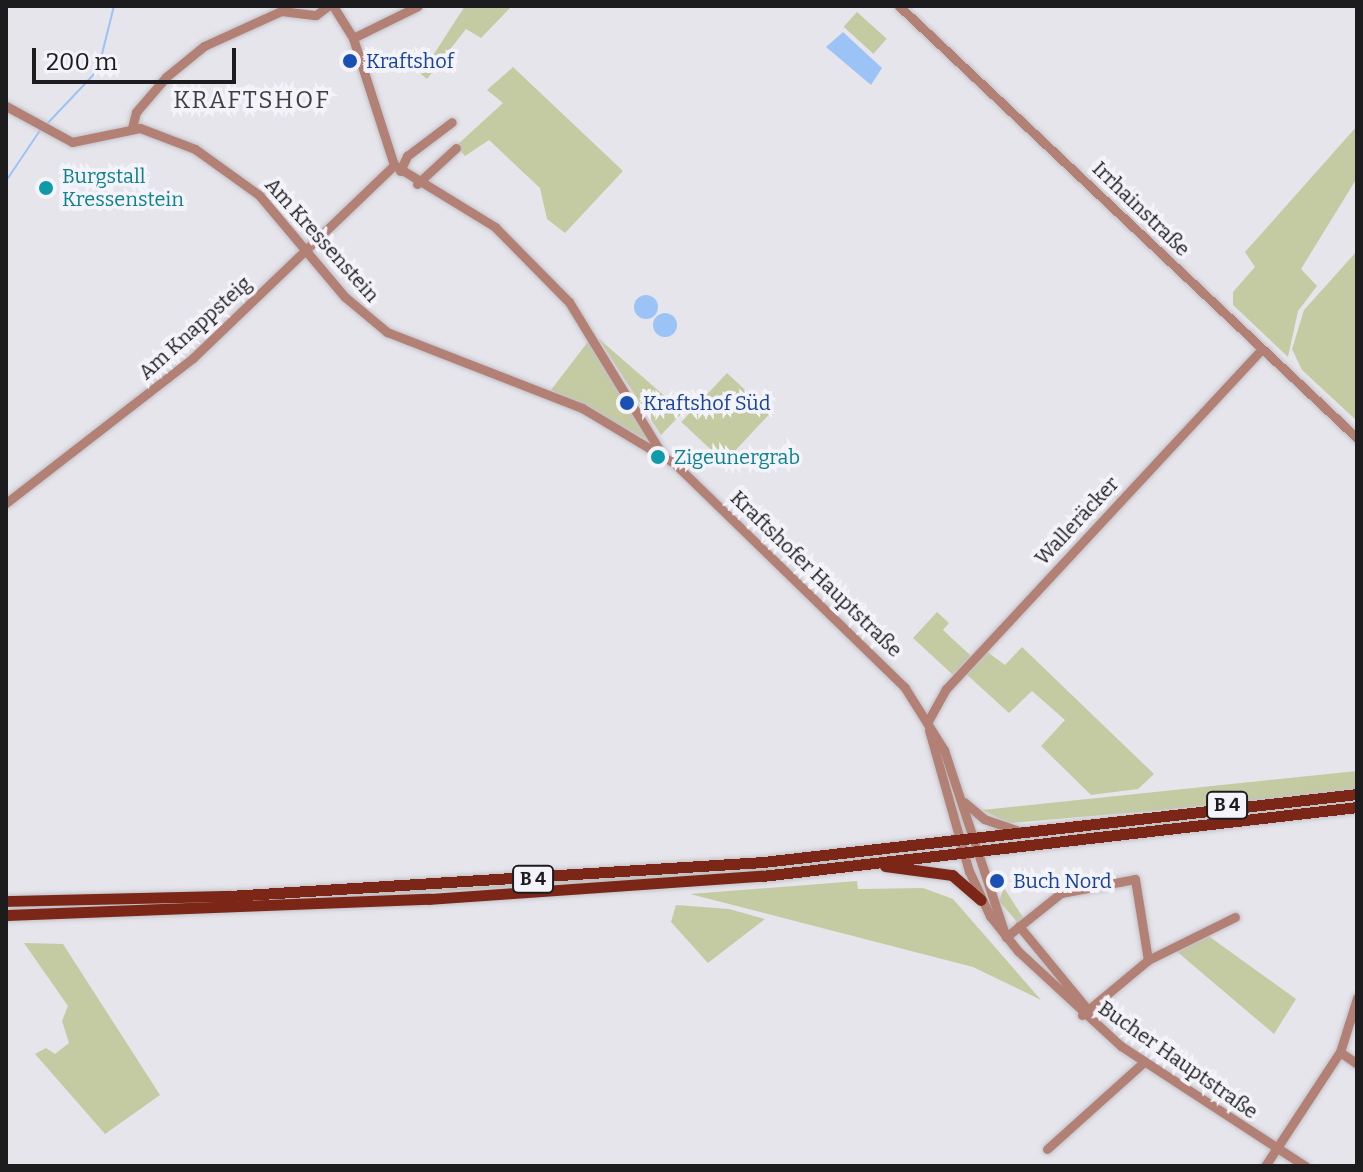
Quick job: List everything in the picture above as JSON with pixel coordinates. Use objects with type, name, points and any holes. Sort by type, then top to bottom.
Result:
[{"type":"main road","name":"B 4","points":[[6,901],[123,900],[585,875],[958,839],[1357,794]]},
{"type":"main road","name":"B 4","points":[[6,915],[123,914],[560,891],[868,863],[1357,807]]},
{"type":"main road","name":"B 4","points":[[868,863],[952,875],[981,900]]},
{"type":"street","points":[[6,106],[52,132],[87,143],[132,128],[136,112],[166,77],[204,46],[281,11],[316,15],[330,6],[353,38],[397,168]]},
{"type":"street","points":[[353,38],[418,6]]},
{"type":"street","name":"Irrhainstraße","points":[[899,6],[1357,438]]},
{"type":"street","points":[[397,168],[407,156],[452,122]]},
{"type":"street","name":"Am Kressenstein","points":[[132,128],[178,141],[227,168],[306,250],[358,310],[398,339],[574,404],[661,453]]},
{"type":"street","points":[[417,184],[456,148]]},
{"type":"street","name":"Kraftshofer Hauptstraße","points":[[397,168],[417,184],[495,227],[569,302],[661,453],[888,667],[927,723],[962,799],[975,850]]},
{"type":"street","name":"Am Knappsteig","points":[[6,503],[193,358],[397,168]]},
{"type":"street","name":"Walleräcker","points":[[927,723],[946,689],[1262,349]]},
{"type":"street","name":"Kraftshofer Hauptstraße","points":[[927,723],[962,852]]},
{"type":"street","points":[[962,799],[984,819],[1019,831]]},
{"type":"street","name":"Bucher Hauptstraße","points":[[975,850],[1006,937]]},
{"type":"street","name":"Bucher Hauptstraße","points":[[962,852],[981,900],[1006,937],[1085,1012],[1144,1062],[1305,1166]]},
{"type":"street","points":[[1006,937],[1061,893],[1135,879],[1148,960]]},
{"type":"street","points":[[1085,1012],[1148,960],[1235,917]]},
{"type":"street","name":"Bucher Hauptstraße","points":[[1019,926],[1085,1012]]},
{"type":"street","points":[[1265,1166],[1340,1052],[1357,998]]},
{"type":"street","points":[[1340,1052],[1357,1064]]},
{"type":"street","points":[[1047,1149],[1144,1062]]},
{"type":"green space","points":[[465,6],[512,6],[481,38],[466,29],[427,79],[421,74]]},
{"type":"green space","points":[[857,12],[887,39],[873,54],[844,27]]},
{"type":"green space","points":[[513,67],[623,171],[565,233],[547,219],[540,188],[489,140],[465,156],[456,146],[503,103],[487,90]]},
{"type":"green space","points":[[1357,126],[1357,178],[1301,269],[1317,286],[1298,311],[1288,357],[1233,305],[1233,292],[1255,267],[1245,252]]},
{"type":"green space","points":[[1357,251],[1357,421],[1302,370],[1292,349],[1304,310]]},
{"type":"green space","points":[[598,338],[683,412],[661,435]]},
{"type":"green space","points":[[590,339],[653,443],[551,390]]},
{"type":"green space","points":[[727,373],[770,413],[724,462],[681,422]]},
{"type":"green space","points":[[937,612],[949,623],[943,630],[971,656],[953,675],[913,638]]},
{"type":"green space","points":[[1022,647],[1154,774],[1138,789],[1091,795],[1041,746],[1065,720],[1032,691],[1009,713],[965,673],[986,651],[1005,665]]},
{"type":"green space","points":[[1357,771],[1357,790],[1009,823],[982,810]]},
{"type":"green space","points":[[1357,797],[1357,804],[993,842],[1141,820]]},
{"type":"green space","points":[[942,848],[790,870],[114,911],[113,905],[496,886]]},
{"type":"green space","points":[[857,881],[858,889],[923,888],[953,899],[1041,1000],[973,967],[690,894]]},
{"type":"green space","points":[[1004,888],[1024,919],[1018,923],[999,901]]},
{"type":"green space","points":[[676,905],[729,909],[765,919],[708,963],[671,922]]},
{"type":"green space","points":[[1203,932],[1296,999],[1274,1034],[1175,950]]},
{"type":"green space","points":[[24,943],[63,944],[160,1095],[105,1134],[35,1054],[46,1048],[55,1054],[69,1043],[62,1021],[68,1006]]},
{"type":"water","points":[[843,32],[882,68],[871,85],[826,47]]},
{"type":"water","points":[[646,295],[657,302],[658,307],[651,318],[646,319],[635,312],[634,307],[641,296]]},
{"type":"water","points":[[665,313],[676,320],[677,325],[670,336],[665,337],[654,330],[653,325],[660,314]]},
{"type":"waterway","points":[[46,125],[98,70],[114,6]]},
{"type":"waterway","points":[[6,181],[41,129]]},
{"type":"place","name":"Kraftshof","points":[[350,61]]},
{"type":"place","name":"Burgstall Kressenstein","points":[[46,188]]},
{"type":"place","name":"Kraftshof Süd","points":[[627,403]]},
{"type":"place","name":"Zigeunergrab","points":[[658,457]]},
{"type":"place","name":"Buch Nord","points":[[997,881]]},
{"type":"district","name":"KRAFTSHOF","points":[[252,101]]}]
